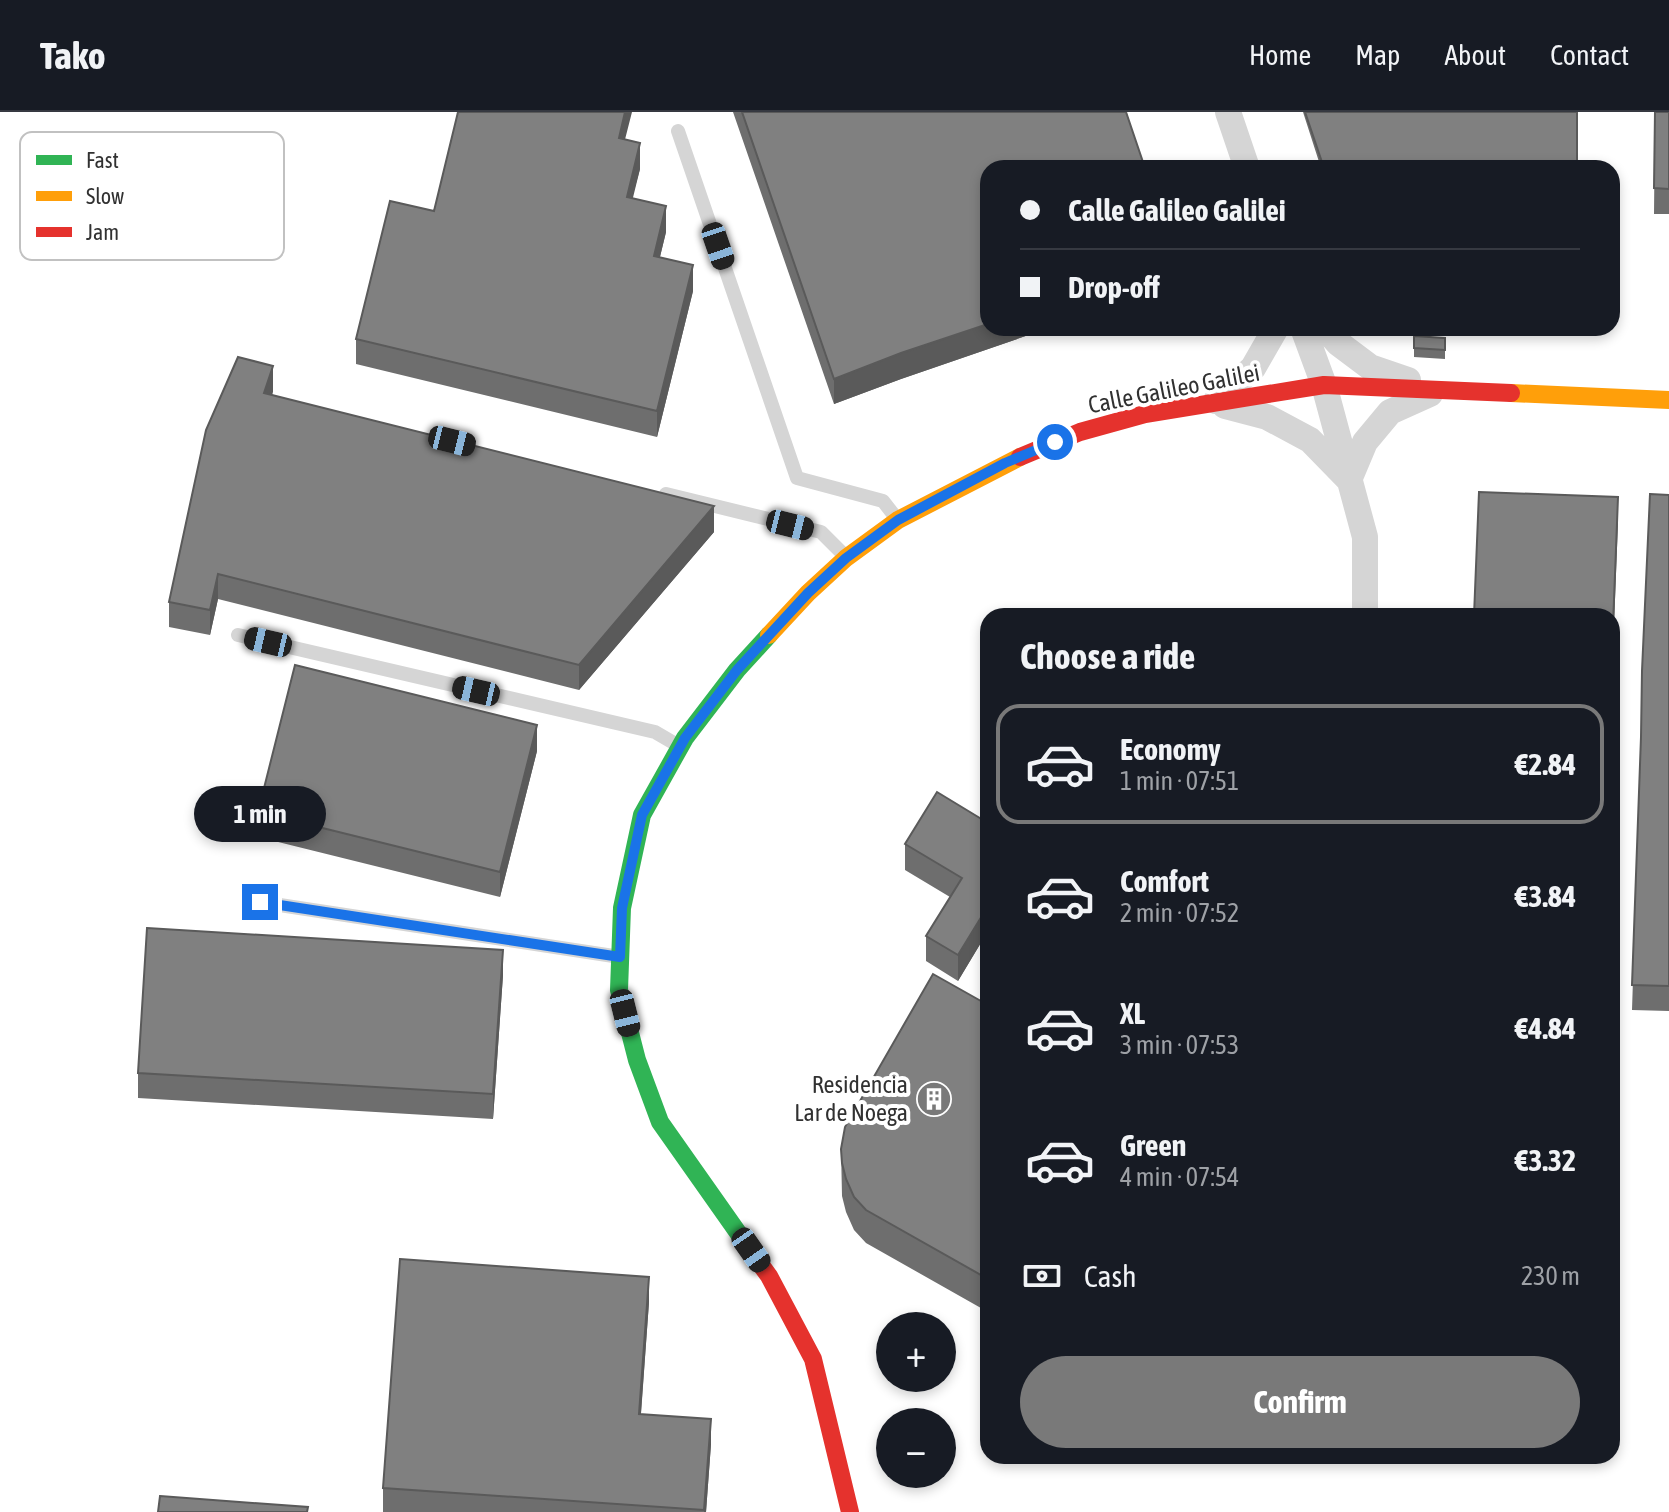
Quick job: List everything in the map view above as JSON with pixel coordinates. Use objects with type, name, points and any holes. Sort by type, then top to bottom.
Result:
[{"type":"street","points":[[1228,112],[1244,160]]},
{"type":"street","points":[[1214,404],[1253,368],[1271,336]]},
{"type":"street","points":[[1306,336],[1339,435],[1365,537],[1365,608]]},
{"type":"street","points":[[1332,336],[1370,367],[1438,390]]},
{"type":"street","name":"Calle Galileo Galilei","points":[[850,1512],[813,1359],[769,1276],[660,1122],[637,1060],[619,990],[622,908],[642,815],[685,738],[737,670],[808,593],[846,558],[898,520],[1005,463],[1080,432],[1145,414],[1324,385],[1669,400]]},
{"type":"street","points":[[1349,480],[1365,442],[1390,412],[1438,390]]},
{"type":"street","points":[[1214,404],[1267,417],[1310,440],[1349,480]]},
{"type":"lane","points":[[678,131],[797,478],[883,501],[898,520]]},
{"type":"lane","points":[[652,491],[821,532],[846,558]]},
{"type":"lane","points":[[238,635],[655,732],[680,747]]},
{"type":"lane","points":[[260,902],[620,957]]},
{"type":"building","points":[[458,112],[625,112],[619,138],[640,143],[627,197],[666,206],[654,256],[693,265],[657,411],[356,339],[390,201],[434,211]]},
{"type":"building","points":[[742,112],[1126,112],[1142,160],[980,160],[980,327],[834,379]]},
{"type":"building","points":[[1305,112],[1577,112],[1577,160],[1321,160]]},
{"type":"building","points":[[1655,112],[1669,112],[1669,189],[1654,188]]},
{"type":"building","points":[[1414,336],[1445,338],[1445,350],[1414,348]]},
{"type":"building","points":[[238,357],[273,366],[264,393],[714,506],[579,665],[218,574],[210,610],[169,602],[206,430]]},
{"type":"building","points":[[1479,492],[1618,497],[1614,608],[1474,608]]},
{"type":"building","points":[[1650,494],[1669,495],[1669,986],[1632,985]]},
{"type":"building","points":[[295,665],[537,725],[500,872],[258,812]]},
{"type":"building","points":[[937,792],[980,818],[980,919],[958,955],[926,936],[962,878],[905,844]]},
{"type":"building","points":[[147,928],[503,950],[493,1094],[138,1073]]},
{"type":"building","name":"Residencia Lar de Noega","points":[[933,974],[980,1000],[980,1274],[866,1210],[854,1197],[842,1163],[845,1127]]},
{"type":"building","points":[[400,1259],[649,1277],[639,1414],[711,1419],[704,1510],[383,1488]]},
{"type":"building","points":[[160,1496],[308,1507],[307,1512],[158,1512]]},
{"type":"traffic: fast","points":[[758,1261],[660,1122],[637,1060],[619,990],[622,908],[642,815],[685,738],[737,670],[769,635]]},
{"type":"traffic: slow","points":[[1511,393],[1669,400]]},
{"type":"traffic: slow","points":[[769,635],[846,558],[898,520],[1020,457]]},
{"type":"traffic: jam","points":[[1020,457],[1080,432],[1145,414],[1324,385],[1511,393]]},
{"type":"traffic: jam","points":[[758,1261],[813,1359],[850,1512]]},
{"type":"place","name":"Residencia Lar de Noega","points":[[934,1099]]},
{"type":"route","points":[[260,902],[620,957],[622,908],[642,815],[685,738],[737,670],[808,593],[846,558],[898,520],[1005,463],[1055,442]]}]
